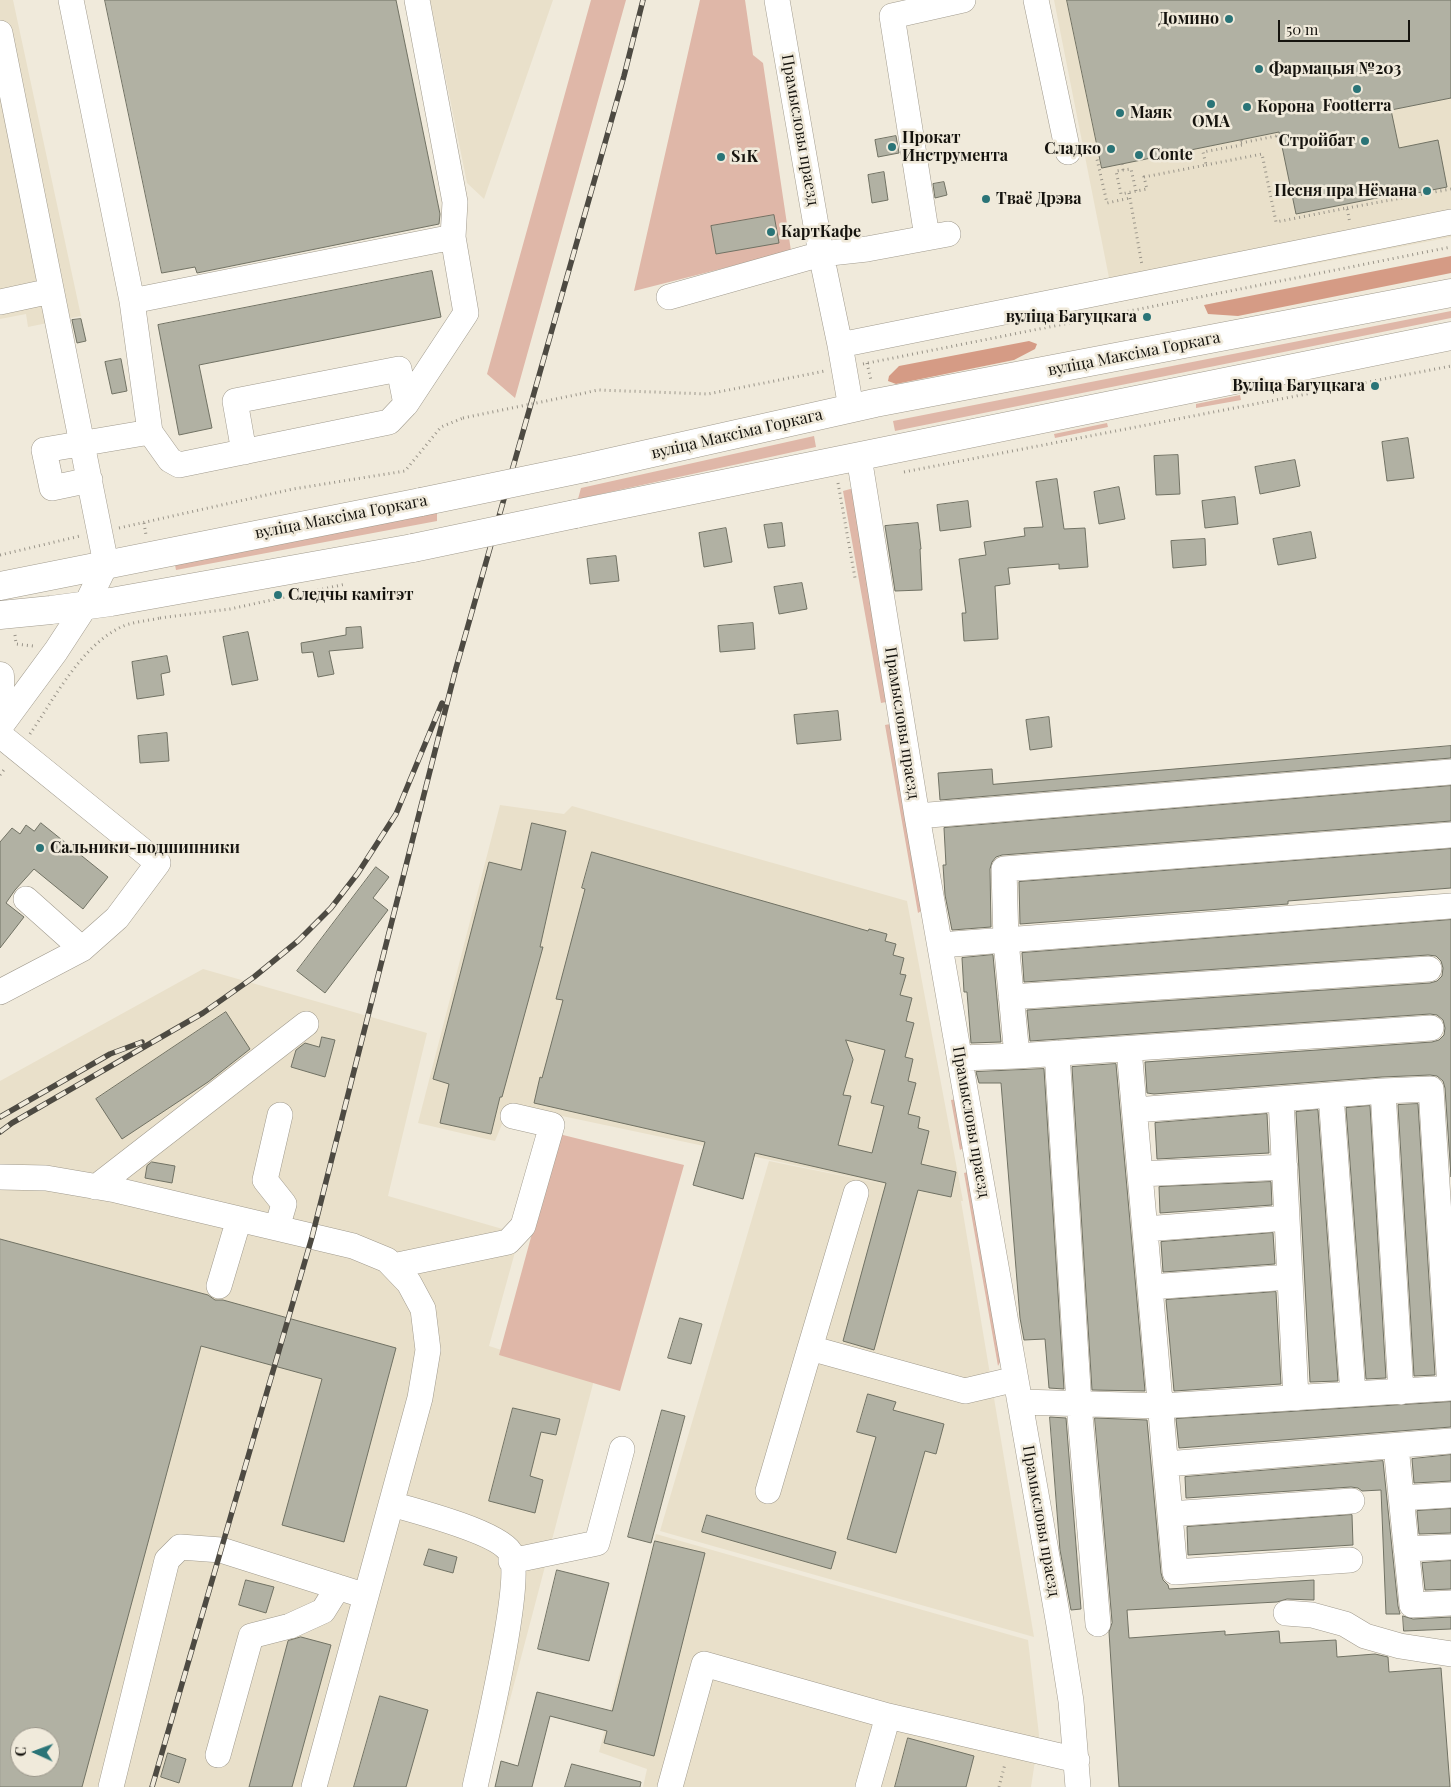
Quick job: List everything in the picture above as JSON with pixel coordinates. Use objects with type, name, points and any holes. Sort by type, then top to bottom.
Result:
[{"type":"main road","name":"вуліца Максіма Горкага","points":[[12,584],[585,468],[851,408],[1451,294]]},
{"type":"main road","points":[[0,615],[98,603],[413,548],[1451,336]]},
{"type":"main road","points":[[98,603],[106,564]]},
{"type":"main road","points":[[0,676],[0,722]]},
{"type":"street","points":[[71,0],[132,301],[150,432],[170,460],[180,465],[389,422],[406,404],[466,313],[453,237],[455,202],[416,0]]},
{"type":"street","name":"Прамысловы праезд","points":[[777,0],[821,254],[851,359],[851,408]]},
{"type":"street","points":[[669,296],[821,254],[867,249],[938,236],[892,16],[963,0]]},
{"type":"street","points":[[1036,0],[1068,152]]},
{"type":"street","points":[[0,33],[106,564]]},
{"type":"street","points":[[851,359],[1356,254],[1451,222]]},
{"type":"street","points":[[132,301],[453,237]]},
{"type":"street","points":[[0,302],[51,291]]},
{"type":"street","points":[[244,452],[234,401],[399,369],[406,404]]},
{"type":"street","points":[[90,480],[52,488],[44,450],[150,432]]},
{"type":"street","name":"Прамысловы праезд","points":[[859,457],[917,816],[1068,1682],[1077,1760],[1078,1787]]},
{"type":"street","points":[[0,726],[47,649],[55,627],[50,610],[40,590],[12,584]]},
{"type":"street","points":[[47,649],[98,603]]},
{"type":"street","points":[[0,992],[82,949],[117,918],[158,863],[9,743]]},
{"type":"street","points":[[917,816],[1451,772]]},
{"type":"street","points":[[1017,1056],[1006,941],[1004,869],[1451,835]]},
{"type":"street","points":[[26,899],[82,949]]},
{"type":"street","points":[[940,945],[1451,906]]},
{"type":"street","points":[[1011,997],[1429,969]]},
{"type":"street","points":[[96,1187],[306,1024]]},
{"type":"street","points":[[960,1058],[1129,1049],[1431,1028]]},
{"type":"street","points":[[1129,1049],[1175,1572],[1350,1560]]},
{"type":"street","points":[[1057,1053],[1079,1404],[1098,1624]]},
{"type":"street","points":[[810,1348],[965,1391],[1018,1391],[1079,1404],[1161,1406],[1451,1388],[1431,1089],[1135,1110]]},
{"type":"street","points":[[1383,1091],[1401,1392]]},
{"type":"street","points":[[1331,1095],[1353,1394]]},
{"type":"street","points":[[1282,1099],[1296,1398]]},
{"type":"street","points":[[277,1228],[284,1204],[265,1180],[280,1115]]},
{"type":"street","points":[[393,1266],[508,1242],[523,1226],[552,1125],[513,1116]]},
{"type":"street","points":[[1140,1174],[1285,1167]]},
{"type":"street","points":[[0,1178],[46,1178],[96,1187],[353,1246],[387,1260],[409,1283],[423,1309],[428,1350],[420,1398],[314,1787]]},
{"type":"street","points":[[768,1491],[856,1193]]},
{"type":"street","points":[[1145,1229],[1287,1218]]},
{"type":"street","points":[[219,1286],[239,1219]]},
{"type":"street","points":[[1150,1287],[1290,1277]]},
{"type":"street","points":[[1166,1464],[1451,1441]]},
{"type":"street","points":[[1396,1446],[1412,1605],[1451,1603]]},
{"type":"street","points":[[511,1560],[597,1543],[622,1449]]},
{"type":"street","points":[[1401,1498],[1451,1494]]},
{"type":"street","points":[[1170,1514],[1352,1501]]},
{"type":"street","points":[[391,1504],[476,1530],[495,1540],[510,1552],[514,1572],[511,1609],[475,1787]]},
{"type":"street","points":[[1406,1550],[1451,1546]]},
{"type":"street","points":[[111,1787],[167,1560],[180,1547],[221,1550],[366,1596]]},
{"type":"street","points":[[218,1755],[251,1636],[290,1626],[323,1611],[338,1587]]},
{"type":"street","points":[[1286,1613],[1312,1615],[1345,1624],[1365,1636],[1400,1646],[1451,1654]]},
{"type":"street","points":[[670,1787],[704,1664],[888,1716],[1077,1760]]},
{"type":"street","points":[[868,1787],[888,1716]]},
{"type":"path","points":[[1206,165],[1203,152],[1242,145],[1241,141],[1276,136],[1275,133]]},
{"type":"path","points":[[1068,152],[1094,146],[1107,203],[1130,198]]},
{"type":"path","points":[[1136,191],[1131,169],[1116,171],[1121,194],[1147,189],[1144,177],[1262,154],[1276,222],[1451,189]]},
{"type":"path","points":[[1122,164],[1123,170]]},
{"type":"path","points":[[1129,193],[1148,296]]},
{"type":"path","points":[[1347,208],[1356,254]]},
{"type":"path","points":[[116,528],[293,489],[406,471],[441,427],[462,418],[598,390],[708,394],[851,359],[1356,254],[1451,247]]},
{"type":"path","points":[[851,359],[871,380]]},
{"type":"path","points":[[899,473],[1451,366]]},
{"type":"path","points":[[144,523],[146,541]]},
{"type":"path","points":[[0,555],[81,536]]},
{"type":"path","points":[[0,775],[9,743],[96,643],[120,627],[160,618],[230,609],[336,588],[354,582]]},
{"type":"path","points":[[159,612],[160,618]]},
{"type":"path","points":[[16,644],[47,649]]},
{"type":"shaded area","points":[[0,0],[13,0],[81,316],[28,327],[26,314],[0,319]]},
{"type":"shaded area","points":[[430,0],[553,0],[484,199],[467,183]]},
{"type":"shaded area","points":[[591,0],[626,0],[515,398],[487,374]]},
{"type":"shaded area","name":"S1K","points":[[700,0],[745,0],[753,55],[763,63],[791,251],[634,291]]},
{"type":"shaded area","name":"Корона","points":[[1054,0],[1451,0],[1451,237],[1114,303]]},
{"type":"shaded area","points":[[1451,256],[1451,273],[1238,316],[1208,314],[1204,305]]},
{"type":"shaded area","points":[[1451,311],[1451,318],[895,431],[893,421]]},
{"type":"shaded area","points":[[1029,341],[1037,344],[1035,349],[1014,360],[896,384],[888,381],[889,376],[899,366]]},
{"type":"shaded area","points":[[1240,395],[1241,400],[1196,408],[1196,404]]},
{"type":"shaded area","points":[[1107,423],[1108,427],[1055,438],[1054,434]]},
{"type":"shaded area","points":[[814,436],[816,447],[578,499],[581,488]]},
{"type":"shaded area","points":[[854,488],[891,701],[881,703],[843,491]]},
{"type":"shaded area","points":[[437,512],[437,521],[176,570],[174,560]]},
{"type":"shaded area","points":[[895,723],[924,909],[918,913],[885,725]]},
{"type":"shaded area","points":[[500,805],[564,814],[572,806],[907,901],[963,1201],[961,1201],[1034,1637],[660,1531],[769,1161],[903,1188],[510,1105],[495,1141],[418,1123]]},
{"type":"shaded area","points":[[203,969],[427,1033],[388,1196],[520,1234],[489,1346],[594,1380],[487,1787],[0,1787],[0,1081]]},
{"type":"shaded area","points":[[957,1099],[965,1147],[960,1150],[951,1100]]},
{"type":"shaded area","points":[[559,1134],[684,1165],[620,1391],[499,1355]]},
{"type":"shaded area","points":[[968,1172],[1001,1360],[998,1366],[964,1173]]},
{"type":"shaded area","points":[[656,1534],[1028,1640],[1039,1735],[1031,1787],[643,1787],[647,1769],[599,1752]]},
{"type":"building","points":[[105,0],[396,0],[440,214],[439,224],[197,273],[195,267],[162,273]]},
{"type":"building","name":"Корона","points":[[1067,0],[1451,0],[1451,98],[1391,110],[1399,148],[1438,140],[1447,187],[1407,195],[1407,192],[1296,214],[1279,132],[1102,168]]},
{"type":"building","points":[[896,136],[899,153],[878,157],[875,140]]},
{"type":"building","points":[[884,172],[888,200],[872,203],[868,175]]},
{"type":"building","points":[[944,182],[947,195],[935,198],[933,184]]},
{"type":"building","points":[[774,215],[779,243],[716,254],[711,226]]},
{"type":"building","points":[[432,271],[441,317],[199,365],[212,428],[179,435],[158,325]]},
{"type":"building","points":[[81,319],[86,341],[77,343],[72,320]]},
{"type":"building","points":[[121,359],[127,391],[112,394],[105,362]]},
{"type":"building","points":[[1408,438],[1414,478],[1387,481],[1382,442]]},
{"type":"building","points":[[1178,455],[1180,494],[1156,495],[1154,456]]},
{"type":"building","points":[[1295,460],[1300,486],[1260,494],[1255,467]]},
{"type":"building","points":[[1057,479],[1064,529],[1085,528],[1088,567],[1059,569],[1059,564],[1008,568],[1010,584],[995,586],[998,639],[964,641],[962,613],[966,613],[959,559],[986,555],[984,542],[1025,536],[1024,528],[1043,527],[1036,482]]},
{"type":"building","points":[[1119,487],[1125,519],[1099,524],[1094,492]]},
{"type":"building","points":[[1235,497],[1238,524],[1205,528],[1202,501]]},
{"type":"building","points":[[968,501],[971,527],[940,531],[937,505]]},
{"type":"building","points":[[782,523],[785,546],[768,548],[764,525]]},
{"type":"building","points":[[918,523],[922,590],[895,591],[885,526]]},
{"type":"building","points":[[726,528],[732,562],[704,567],[699,533]]},
{"type":"building","points":[[1311,532],[1316,558],[1278,565],[1273,539]]},
{"type":"building","points":[[1205,539],[1206,565],[1173,568],[1171,541]]},
{"type":"building","points":[[616,556],[619,581],[590,584],[587,559]]},
{"type":"building","points":[[802,583],[807,609],[779,614],[774,587]]},
{"type":"building","points":[[753,623],[755,649],[720,652],[718,626]]},
{"type":"building","points":[[361,627],[363,648],[329,651],[334,674],[318,677],[313,652],[302,653],[301,643],[346,635],[346,628]]},
{"type":"building","points":[[248,632],[258,680],[232,685],[223,637]]},
{"type":"building","points":[[167,656],[170,672],[161,674],[164,695],[137,699],[132,662]]},
{"type":"building","points":[[838,711],[841,740],[797,744],[794,715]]},
{"type":"building","points":[[1049,717],[1052,747],[1030,750],[1026,720]]},
{"type":"building","points":[[167,733],[169,761],[140,763],[138,736]]},
{"type":"building","points":[[1451,746],[1451,758],[940,800],[938,773],[992,769],[993,784]]},
{"type":"building","points":[[1451,786],[1451,821],[1002,855],[996,857],[990,869],[991,927],[952,930],[945,895],[943,865],[946,865],[944,828]]},
{"type":"building","points":[[41,823],[108,877],[83,909],[34,869],[6,903],[24,917],[0,948],[0,842],[12,828],[20,834],[26,825],[34,831]]},
{"type":"building","points":[[532,823],[566,831],[540,947],[543,947],[491,1134],[440,1123],[449,1084],[433,1079],[489,862],[521,870]]},
{"type":"building","points":[[1451,849],[1451,888],[1288,901],[1288,904],[1020,924],[1019,882]]},
{"type":"building","points":[[592,852],[868,931],[869,929],[887,934],[885,941],[896,944],[893,955],[904,958],[900,974],[906,975],[900,995],[912,998],[906,1021],[914,1023],[905,1057],[913,1059],[908,1081],[916,1083],[908,1114],[920,1117],[918,1128],[929,1131],[921,1164],[956,1172],[951,1197],[918,1190],[874,1350],[843,1341],[886,1183],[755,1153],[743,1199],[693,1185],[705,1142],[534,1103],[563,1000],[556,999],[585,889],[582,888]],"holes":[[[846,1040],[885,1050],[871,1103],[884,1106],[872,1153],[838,1145],[851,1096],[843,1095],[853,1060]]]},
{"type":"building","points":[[376,867],[389,877],[373,898],[388,910],[325,993],[297,971]]},
{"type":"building","points":[[1451,920],[1451,1177],[1445,1088],[1443,1081],[1437,1076],[1382,1077],[1147,1093],[1145,1062],[1432,1042],[1439,1040],[1444,1035],[1443,1020],[1437,1015],[1030,1041],[1027,1010],[1430,983],[1437,981],[1442,976],[1443,968],[1441,961],[1436,956],[1428,955],[1024,982],[1022,953]]},
{"type":"building","points":[[993,955],[1001,1042],[971,1043],[967,992],[964,992],[962,958]]},
{"type":"building","points":[[226,1012],[250,1049],[208,1082],[122,1139],[96,1099]]},
{"type":"building","points":[[322,1037],[335,1040],[325,1077],[291,1067],[296,1050],[305,1043],[319,1047]]},
{"type":"building","points":[[1116,1064],[1145,1391],[1092,1390],[1072,1067]]},
{"type":"building","points":[[1044,1069],[1064,1389],[1049,1388],[1045,1339],[1024,1340],[1020,1318],[1001,1083],[979,1083],[976,1072]]},
{"type":"building","points":[[1418,1104],[1435,1375],[1414,1376],[1398,1105]]},
{"type":"building","points":[[1370,1106],[1386,1378],[1366,1379],[1346,1108]]},
{"type":"building","points":[[1318,1110],[1338,1381],[1310,1382],[1296,1112]]},
{"type":"building","points":[[1267,1114],[1269,1153],[1157,1159],[1155,1123]]},
{"type":"building","points":[[152,1162],[175,1166],[172,1183],[145,1178],[147,1166]]},
{"type":"building","points":[[1271,1182],[1272,1205],[1160,1213],[1159,1187]]},
{"type":"building","points":[[1273,1233],[1275,1264],[1163,1272],[1161,1242]]},
{"type":"building","points":[[0,1239],[208,1295],[215,1300],[223,1300],[396,1348],[344,1542],[282,1525],[322,1379],[201,1346],[82,1787],[0,1787]]},
{"type":"building","points":[[1276,1292],[1281,1384],[1174,1391],[1166,1300]]},
{"type":"building","points":[[680,1318],[702,1324],[691,1364],[668,1358]]},
{"type":"building","points":[[868,1394],[896,1402],[893,1410],[944,1424],[936,1454],[925,1451],[896,1553],[847,1539],[876,1437],[857,1432]]},
{"type":"building","points":[[1451,1402],[1451,1427],[1179,1448],[1176,1419]]},
{"type":"building","points":[[513,1408],[560,1419],[556,1435],[541,1432],[530,1476],[543,1480],[535,1513],[489,1501]]},
{"type":"building","points":[[662,1410],[685,1416],[651,1543],[628,1537]]},
{"type":"building","points":[[1050,1417],[1066,1418],[1081,1609],[1071,1610],[1060,1550]]},
{"type":"building","points":[[1095,1418],[1147,1420],[1161,1573],[1169,1589],[1314,1580],[1314,1600],[1287,1599],[1277,1602],[1127,1610],[1129,1638],[1225,1631],[1225,1635],[1279,1631],[1280,1643],[1336,1640],[1337,1657],[1375,1654],[1388,1657],[1389,1672],[1441,1668],[1450,1787],[1119,1787],[1109,1632],[1112,1623]]},
{"type":"building","points":[[1451,1455],[1451,1481],[1414,1483],[1412,1459]]},
{"type":"building","points":[[1383,1461],[1400,1614],[1386,1614],[1381,1490],[1362,1491],[1351,1487],[1186,1498],[1185,1477]]},
{"type":"building","points":[[1451,1509],[1451,1533],[1419,1534],[1417,1511]]},
{"type":"building","points":[[707,1515],[836,1552],[831,1569],[702,1532]]},
{"type":"building","points":[[1352,1515],[1353,1545],[1188,1555],[1187,1527]]},
{"type":"building","points":[[655,1541],[705,1553],[654,1756],[604,1743],[607,1731],[550,1716],[532,1787],[495,1787],[501,1761],[518,1766],[537,1692],[612,1711]]},
{"type":"building","points":[[429,1549],[457,1557],[453,1573],[424,1565]]},
{"type":"building","points":[[1451,1561],[1451,1589],[1425,1590],[1422,1563]]},
{"type":"building","points":[[557,1570],[609,1583],[589,1661],[538,1649]]},
{"type":"building","points":[[246,1580],[274,1587],[266,1613],[239,1605]]},
{"type":"building","points":[[1403,1616],[1413,1619],[1451,1617],[1451,1629],[1404,1631]]},
{"type":"building","points":[[301,1637],[331,1645],[292,1787],[249,1787],[288,1641]]},
{"type":"building","points":[[380,1696],[428,1710],[406,1787],[354,1787]]},
{"type":"building","points":[[908,1738],[974,1756],[966,1787],[895,1787]]},
{"type":"building","points":[[168,1753],[186,1759],[179,1783],[161,1777]]},
{"type":"building","points":[[572,1764],[641,1782],[640,1787],[565,1787]]},
{"type":"railway","points":[[152,1787],[312,1237],[456,668],[624,76],[643,0]]},
{"type":"railway","points":[[0,1132],[12,1123],[203,1013],[254,977],[298,941],[331,908],[358,873],[396,814],[442,703]]},
{"type":"railway","points":[[0,1117],[110,1054],[142,1042]]},
{"type":"place","name":"Домино","points":[[1229,19]]},
{"type":"place","name":"Фармацыя №203","points":[[1259,69]]},
{"type":"place","name":"Footterra","points":[[1357,89]]},
{"type":"place","name":"ОМА","points":[[1211,104]]},
{"type":"place","name":"Корона","points":[[1247,107]]},
{"type":"place","name":"Маяк","points":[[1120,113]]},
{"type":"place","name":"Стройбат","points":[[1365,141]]},
{"type":"place","name":"Прокат Инструмента","points":[[892,147]]},
{"type":"place","name":"Сладко","points":[[1111,149]]},
{"type":"place","name":"Conte","points":[[1139,155]]},
{"type":"place","name":"S1K","points":[[721,157]]},
{"type":"place","name":"Песня пра Нёмана","points":[[1427,191]]},
{"type":"place","name":"Тваё Дрэва","points":[[986,199]]},
{"type":"place","name":"КартКафе","points":[[771,232]]},
{"type":"place","name":"вуліца Багуцкага","points":[[1147,317]]},
{"type":"place","name":"Вуліца Багуцкага","points":[[1375,386]]},
{"type":"place","name":"Следчы камітэт","points":[[278,595]]},
{"type":"place","name":"Сальники-подшипники","points":[[40,848]]}]
